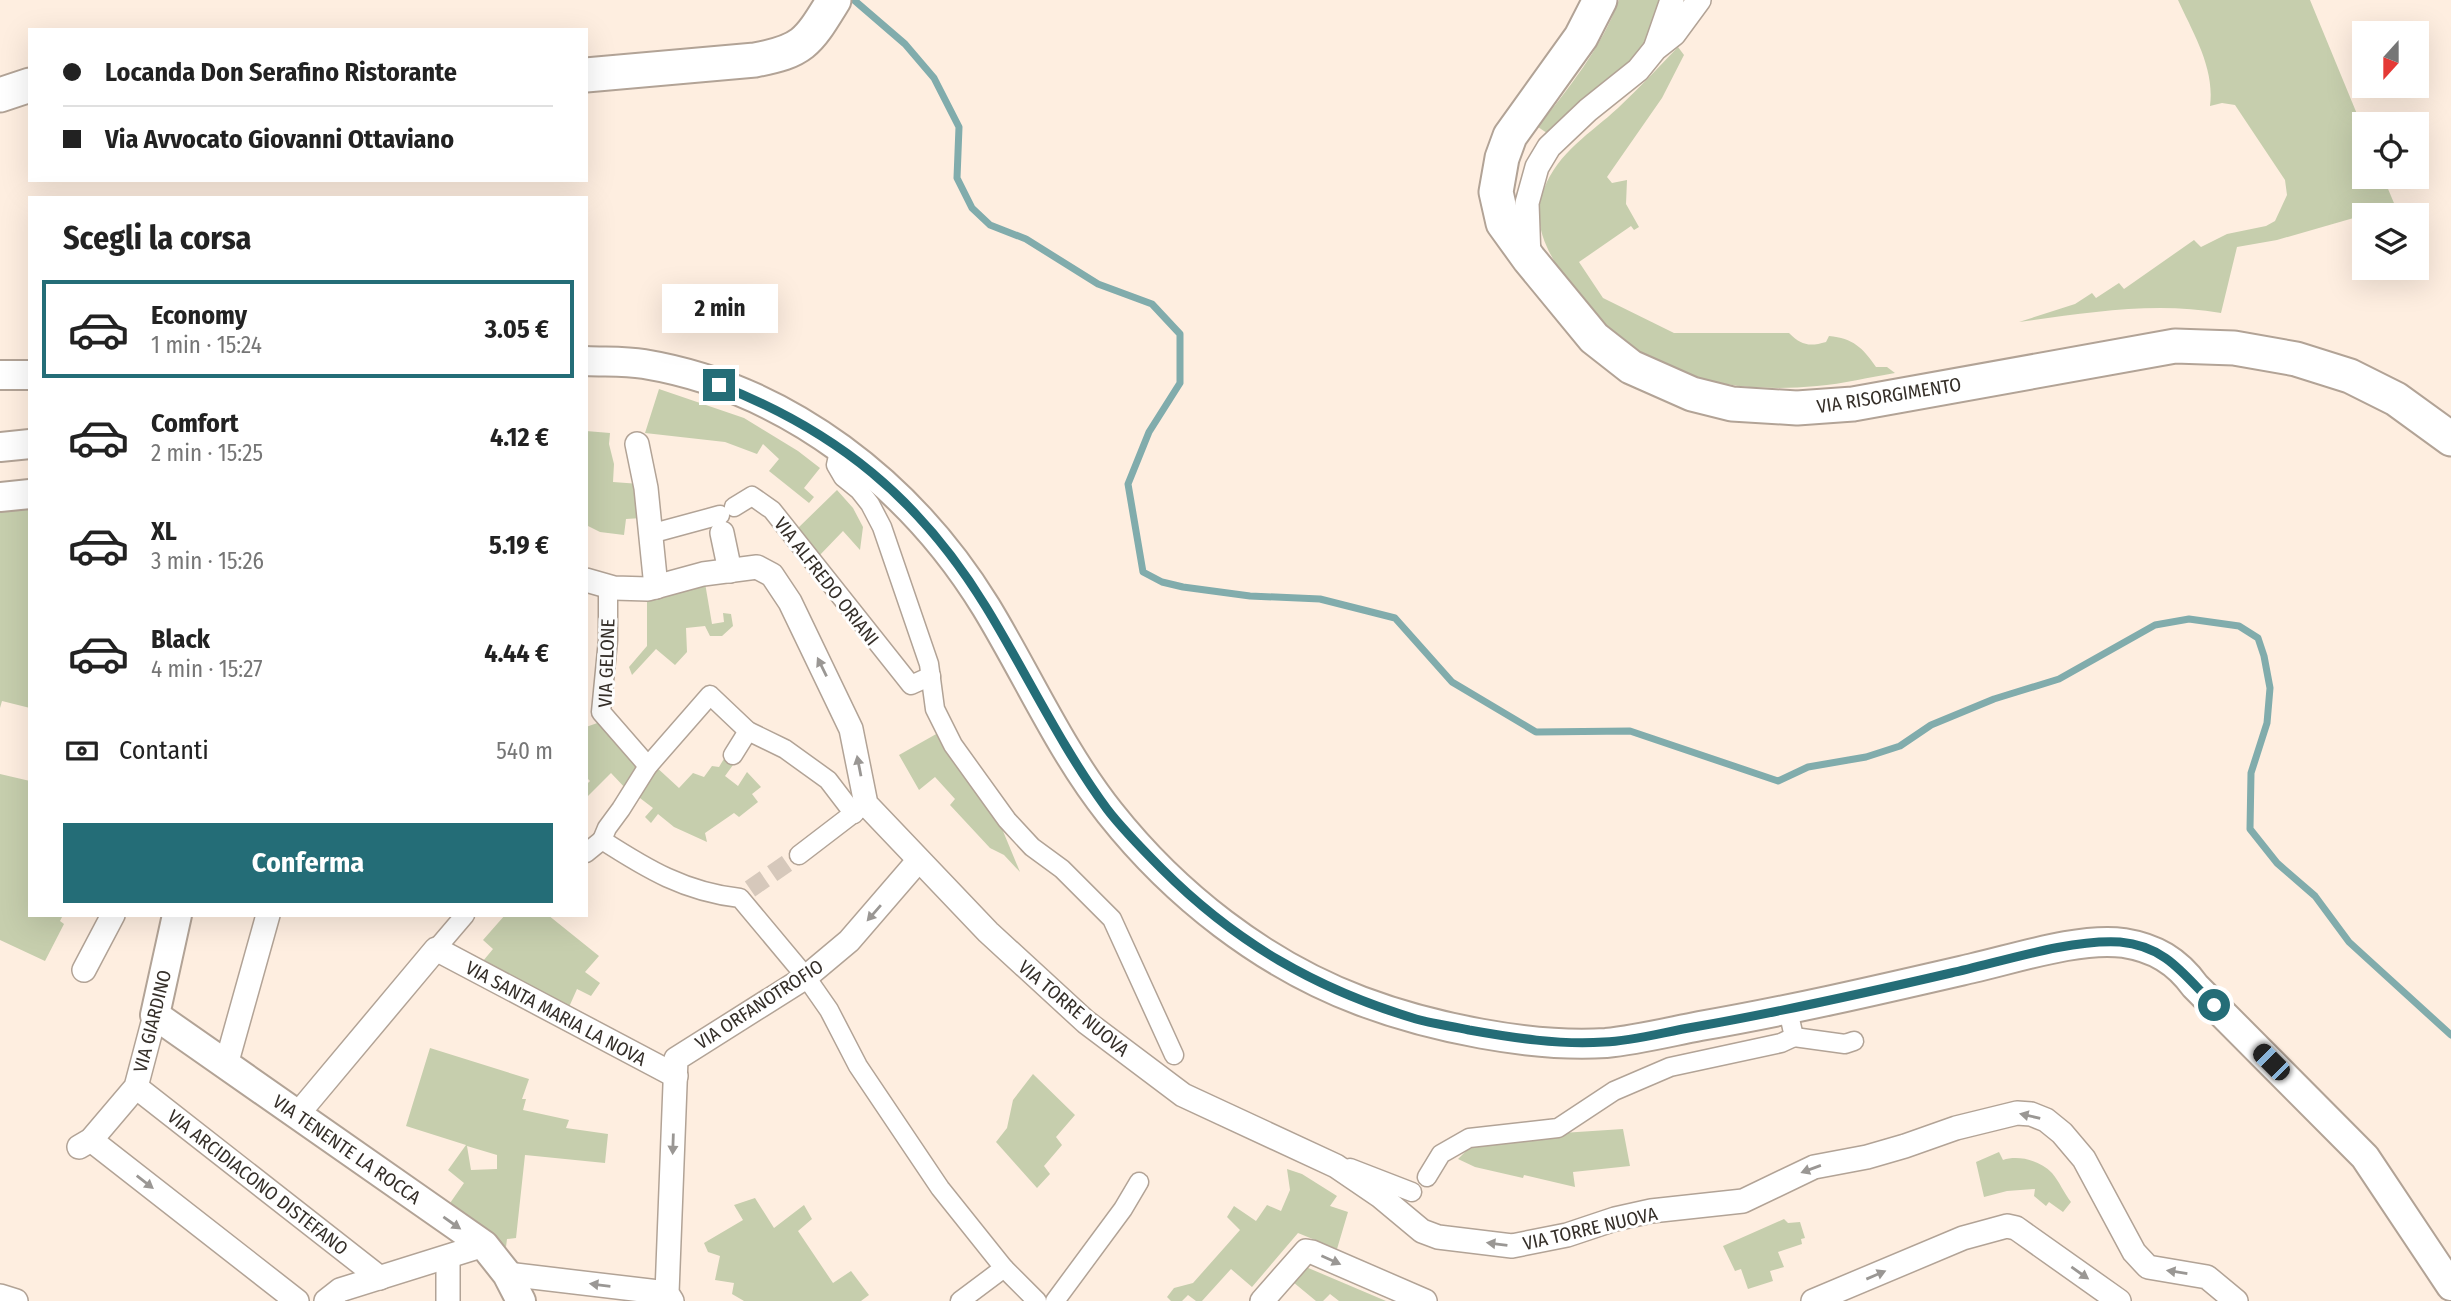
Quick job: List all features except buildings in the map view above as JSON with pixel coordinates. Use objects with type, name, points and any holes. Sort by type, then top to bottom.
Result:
[{"type":"main road","name":"VIA RISORGIMENTO","points":[[1600,0],[1581,37],[1510,136],[1502,158],[1496,192],[1503,223],[1529,260],[1594,338],[1631,368],[1692,394],[1732,404],[1797,408],[1853,404],[2175,346],[2234,348],[2296,359],[2350,376],[2396,399],[2451,439]]},
{"type":"main road","points":[[588,75],[780,56],[795,50],[826,12]]},
{"type":"main road","points":[[0,94],[28,86]]},
{"type":"street","points":[[1654,49],[1672,0]]},
{"type":"street","points":[[1529,260],[1527,203],[1537,167],[1549,147],[1588,110],[1638,70],[1654,49],[1674,34],[1699,0]]},
{"type":"street","points":[[588,361],[642,364],[701,378],[756,400],[793,418],[841,447],[904,501],[960,569],[985,607],[1064,747],[1108,811],[1185,892],[1236,934],[1304,976],[1361,1001],[1420,1020],[1500,1036],[1555,1042],[1607,1042],[1791,1024],[2070,946],[2120,942],[2158,951],[2185,972],[2195,986],[2365,1157],[2451,1286]]},
{"type":"street","points":[[0,376],[28,375]]},
{"type":"street","points":[[0,446],[28,444]]},
{"type":"street","points":[[637,444],[646,488],[656,587]]},
{"type":"street","points":[[841,447],[836,465],[843,477],[859,490],[870,504],[882,527],[929,664],[935,709],[953,745],[1007,820],[1032,847],[1062,869],[1112,919],[1174,1055]]},
{"type":"street","points":[[0,497],[28,494]]},
{"type":"street","name":"VIA ALFREDO ORIANI","points":[[650,534],[726,518],[752,496],[772,510],[911,685],[931,676]]},
{"type":"street","points":[[726,518],[730,571]]},
{"type":"street","points":[[597,583],[614,588],[656,587],[703,574],[757,568],[772,575],[790,602],[851,729],[860,809]]},
{"type":"street","name":"VIA GELONE","points":[[597,583],[608,639],[601,712],[648,765]]},
{"type":"street","points":[[588,851],[601,840],[648,765],[710,695],[748,732],[785,749],[810,765],[860,809]]},
{"type":"street","points":[[733,755],[748,732]]},
{"type":"street","points":[[799,855],[860,809]]},
{"type":"street","name":"VIA TORRE NUOVA","points":[[860,809],[1086,1022],[1183,1095],[1336,1166],[1380,1196],[1422,1231],[1438,1237],[1512,1246],[1651,1211],[1743,1201],[1814,1167],[1880,1153],[2002,1115],[2031,1114],[2046,1120],[2062,1133],[2084,1159],[2134,1252],[2148,1267],[2207,1277],[2236,1301]]},
{"type":"street","points":[[601,840],[662,877],[716,895],[745,893],[829,1010],[858,1066],[940,1188],[1004,1268],[1037,1301]]},
{"type":"street","name":"VIA ORFANOTROFIO","points":[[669,1297],[676,1059],[806,977],[849,941],[918,861]]},
{"type":"street","points":[[84,970],[112,917]]},
{"type":"street","name":"VIA GIARDINO","points":[[176,917],[155,1015],[136,1087],[85,1143],[297,1301]]},
{"type":"street","points":[[226,1065],[267,917]]},
{"type":"street","points":[[298,1115],[463,917]]},
{"type":"street","name":"VIA SANTA MARIA LA NOVA","points":[[436,949],[676,1076]]},
{"type":"street","name":"VIA TENENTE LA ROCCA","points":[[155,1015],[484,1245],[507,1274],[521,1301]]},
{"type":"street","points":[[1791,1024],[1844,1044],[1854,1041]]},
{"type":"street","points":[[1427,1177],[1441,1154],[1469,1138],[1558,1128],[1614,1091],[1670,1067],[1781,1043],[1791,1024]]},
{"type":"street","name":"VIA ARCIDIACONO DISTEFANO","points":[[136,1087],[380,1278]]},
{"type":"street","points":[[1336,1166],[1350,1168],[1412,1192]]},
{"type":"street","points":[[1055,1301],[1123,1209],[1139,1182]]},
{"type":"street","points":[[1813,1301],[1845,1295],[1963,1238],[2007,1226],[2015,1228],[2119,1301]]},
{"type":"street","points":[[326,1301],[341,1290],[484,1245]]},
{"type":"street","points":[[1262,1301],[1306,1251],[1424,1301]]},
{"type":"street","points":[[448,1257],[448,1301]]},
{"type":"street","points":[[960,1301],[1004,1268]]},
{"type":"street","points":[[507,1274],[669,1297]]},
{"type":"street","points":[[0,1296],[16,1301]]},
{"type":"green space","points":[[1619,0],[1662,0],[1647,40],[1625,68],[1547,133],[1538,127],[1594,51]]},
{"type":"green space","points":[[2178,0],[2310,0],[2356,112],[2352,112],[2352,189],[2388,189],[2394,203],[2352,203],[2352,218],[2277,240],[2237,247],[2221,313],[2145,308],[2019,322],[2075,304],[2092,293],[2096,298],[2119,283],[2124,289],[2194,240],[2201,247],[2227,234],[2266,226],[2275,221],[2287,195],[2285,180],[2235,105],[2222,103],[2210,106],[2209,78],[2196,38]]},
{"type":"green space","points":[[1678,47],[1684,55],[1662,98],[1607,177],[1612,183],[1627,180],[1626,204],[1639,227],[1634,230],[1631,226],[1579,262],[1603,298],[1674,333],[1789,333],[1797,340],[1810,345],[1826,342],[1829,336],[1837,337],[1857,345],[1876,367],[1887,367],[1895,373],[1827,385],[1778,388],[1741,386],[1707,380],[1674,370],[1643,355],[1588,309],[1564,277],[1546,246],[1540,224],[1540,201],[1550,176],[1566,154],[1618,108]]},
{"type":"green space","points":[[659,389],[744,418],[798,451],[820,468],[804,488],[814,497],[809,503],[769,471],[779,459],[763,444],[757,454],[725,442],[645,433]]},
{"type":"green space","points":[[588,431],[610,433],[613,482],[640,484],[642,518],[626,519],[624,535],[600,532],[588,526]]},
{"type":"green space","points":[[837,490],[853,508],[863,527],[860,550],[843,531],[818,557],[796,530]]},
{"type":"green space","points":[[28,506],[28,708],[2,701],[0,708],[0,510]]},
{"type":"green space","points":[[705,583],[712,624],[724,622],[723,613],[731,614],[733,626],[722,636],[710,636],[705,626],[686,628],[687,652],[675,665],[656,649],[632,675],[629,667],[647,646],[647,599]]},
{"type":"green space","points":[[603,721],[642,768],[628,791],[611,773],[588,796],[588,726]]},
{"type":"green space","points":[[938,733],[998,819],[1020,872],[1004,855],[990,848],[950,805],[955,799],[935,777],[919,790],[899,755]]},
{"type":"green space","points":[[725,757],[733,765],[725,776],[738,786],[747,772],[761,787],[752,794],[758,802],[739,817],[734,813],[705,833],[707,842],[674,827],[658,814],[651,823],[645,817],[653,808],[636,795],[654,765],[679,788],[693,773],[704,777],[712,766],[719,767]]},
{"type":"green space","points":[[0,774],[28,781],[28,917],[62,917],[60,921],[64,924],[45,961],[0,940]]},
{"type":"green space","points":[[503,917],[550,917],[599,956],[585,972],[600,983],[591,996],[577,989],[569,1007],[483,961],[493,949],[483,940]]},
{"type":"green space","points":[[430,1048],[529,1079],[522,1099],[526,1099],[523,1110],[569,1120],[566,1128],[608,1134],[605,1163],[525,1155],[516,1238],[507,1239],[506,1247],[448,1206],[464,1183],[448,1170],[466,1145],[406,1126]],"holes":[[[467,1146],[497,1155],[497,1169],[471,1170]]]},
{"type":"green space","points":[[1033,1074],[1075,1115],[1056,1137],[1062,1145],[1044,1166],[1050,1174],[1037,1188],[996,1142],[1007,1128],[1013,1100]]},
{"type":"green space","points":[[1623,1129],[1630,1166],[1573,1172],[1575,1187],[1475,1167],[1458,1159],[1470,1147],[1518,1136]]},
{"type":"green space","points":[[1999,1152],[2003,1160],[2029,1160],[2052,1173],[2071,1202],[2063,1212],[2049,1202],[2046,1206],[2034,1196],[2035,1189],[2007,1191],[1984,1197],[1976,1162]]},
{"type":"green space","points":[[1287,1169],[1302,1174],[1337,1196],[1330,1206],[1348,1212],[1337,1249],[1298,1233],[1252,1287],[1231,1269],[1202,1301],[1196,1301],[1188,1295],[1182,1301],[1171,1301],[1167,1297],[1174,1288],[1193,1283],[1240,1230],[1227,1217],[1234,1206],[1256,1221],[1267,1205],[1281,1211],[1290,1190]]},
{"type":"green space","points":[[755,1198],[774,1228],[804,1205],[812,1219],[798,1231],[833,1283],[851,1271],[869,1295],[861,1301],[744,1301],[732,1294],[734,1283],[715,1280],[720,1256],[708,1252],[704,1243],[743,1220],[734,1205]]},
{"type":"green space","points":[[1784,1219],[1788,1223],[1800,1222],[1805,1238],[1801,1239],[1802,1244],[1778,1252],[1784,1267],[1770,1271],[1773,1281],[1748,1289],[1741,1269],[1735,1271],[1723,1246]]},
{"type":"green space","points":[[1306,1267],[1386,1301],[1339,1301],[1330,1294],[1323,1301],[1316,1301],[1293,1282]]},
{"type":"waterway","points":[[854,0],[905,44],[934,78],[959,127],[957,178],[972,208],[990,225],[1026,239],[1098,284],[1152,304],[1180,334],[1180,383],[1149,432],[1128,484],[1143,572],[1162,582],[1183,587],[1250,596],[1320,599],[1395,618],[1452,682],[1536,732],[1630,731],[1778,781],[1808,767],[1866,757],[1900,746],[1931,725],[1994,699],[2059,679],[2155,625],[2189,619],[2239,626],[2258,638],[2270,688],[2267,723],[2251,773],[2250,829],[2277,863],[2315,896],[2349,942],[2451,1035]]},
{"type":"tunnel","points":[[750,889],[799,855]]},
{"type":"route","points":[[719,385],[793,418],[841,447],[904,501],[960,569],[985,607],[1064,747],[1108,811],[1136,843],[1185,892],[1236,934],[1304,976],[1361,1001],[1420,1020],[1500,1036],[1555,1042],[1607,1042],[1788,1010],[2070,946],[2120,942],[2158,951],[2185,972],[2214,1005]]}]
